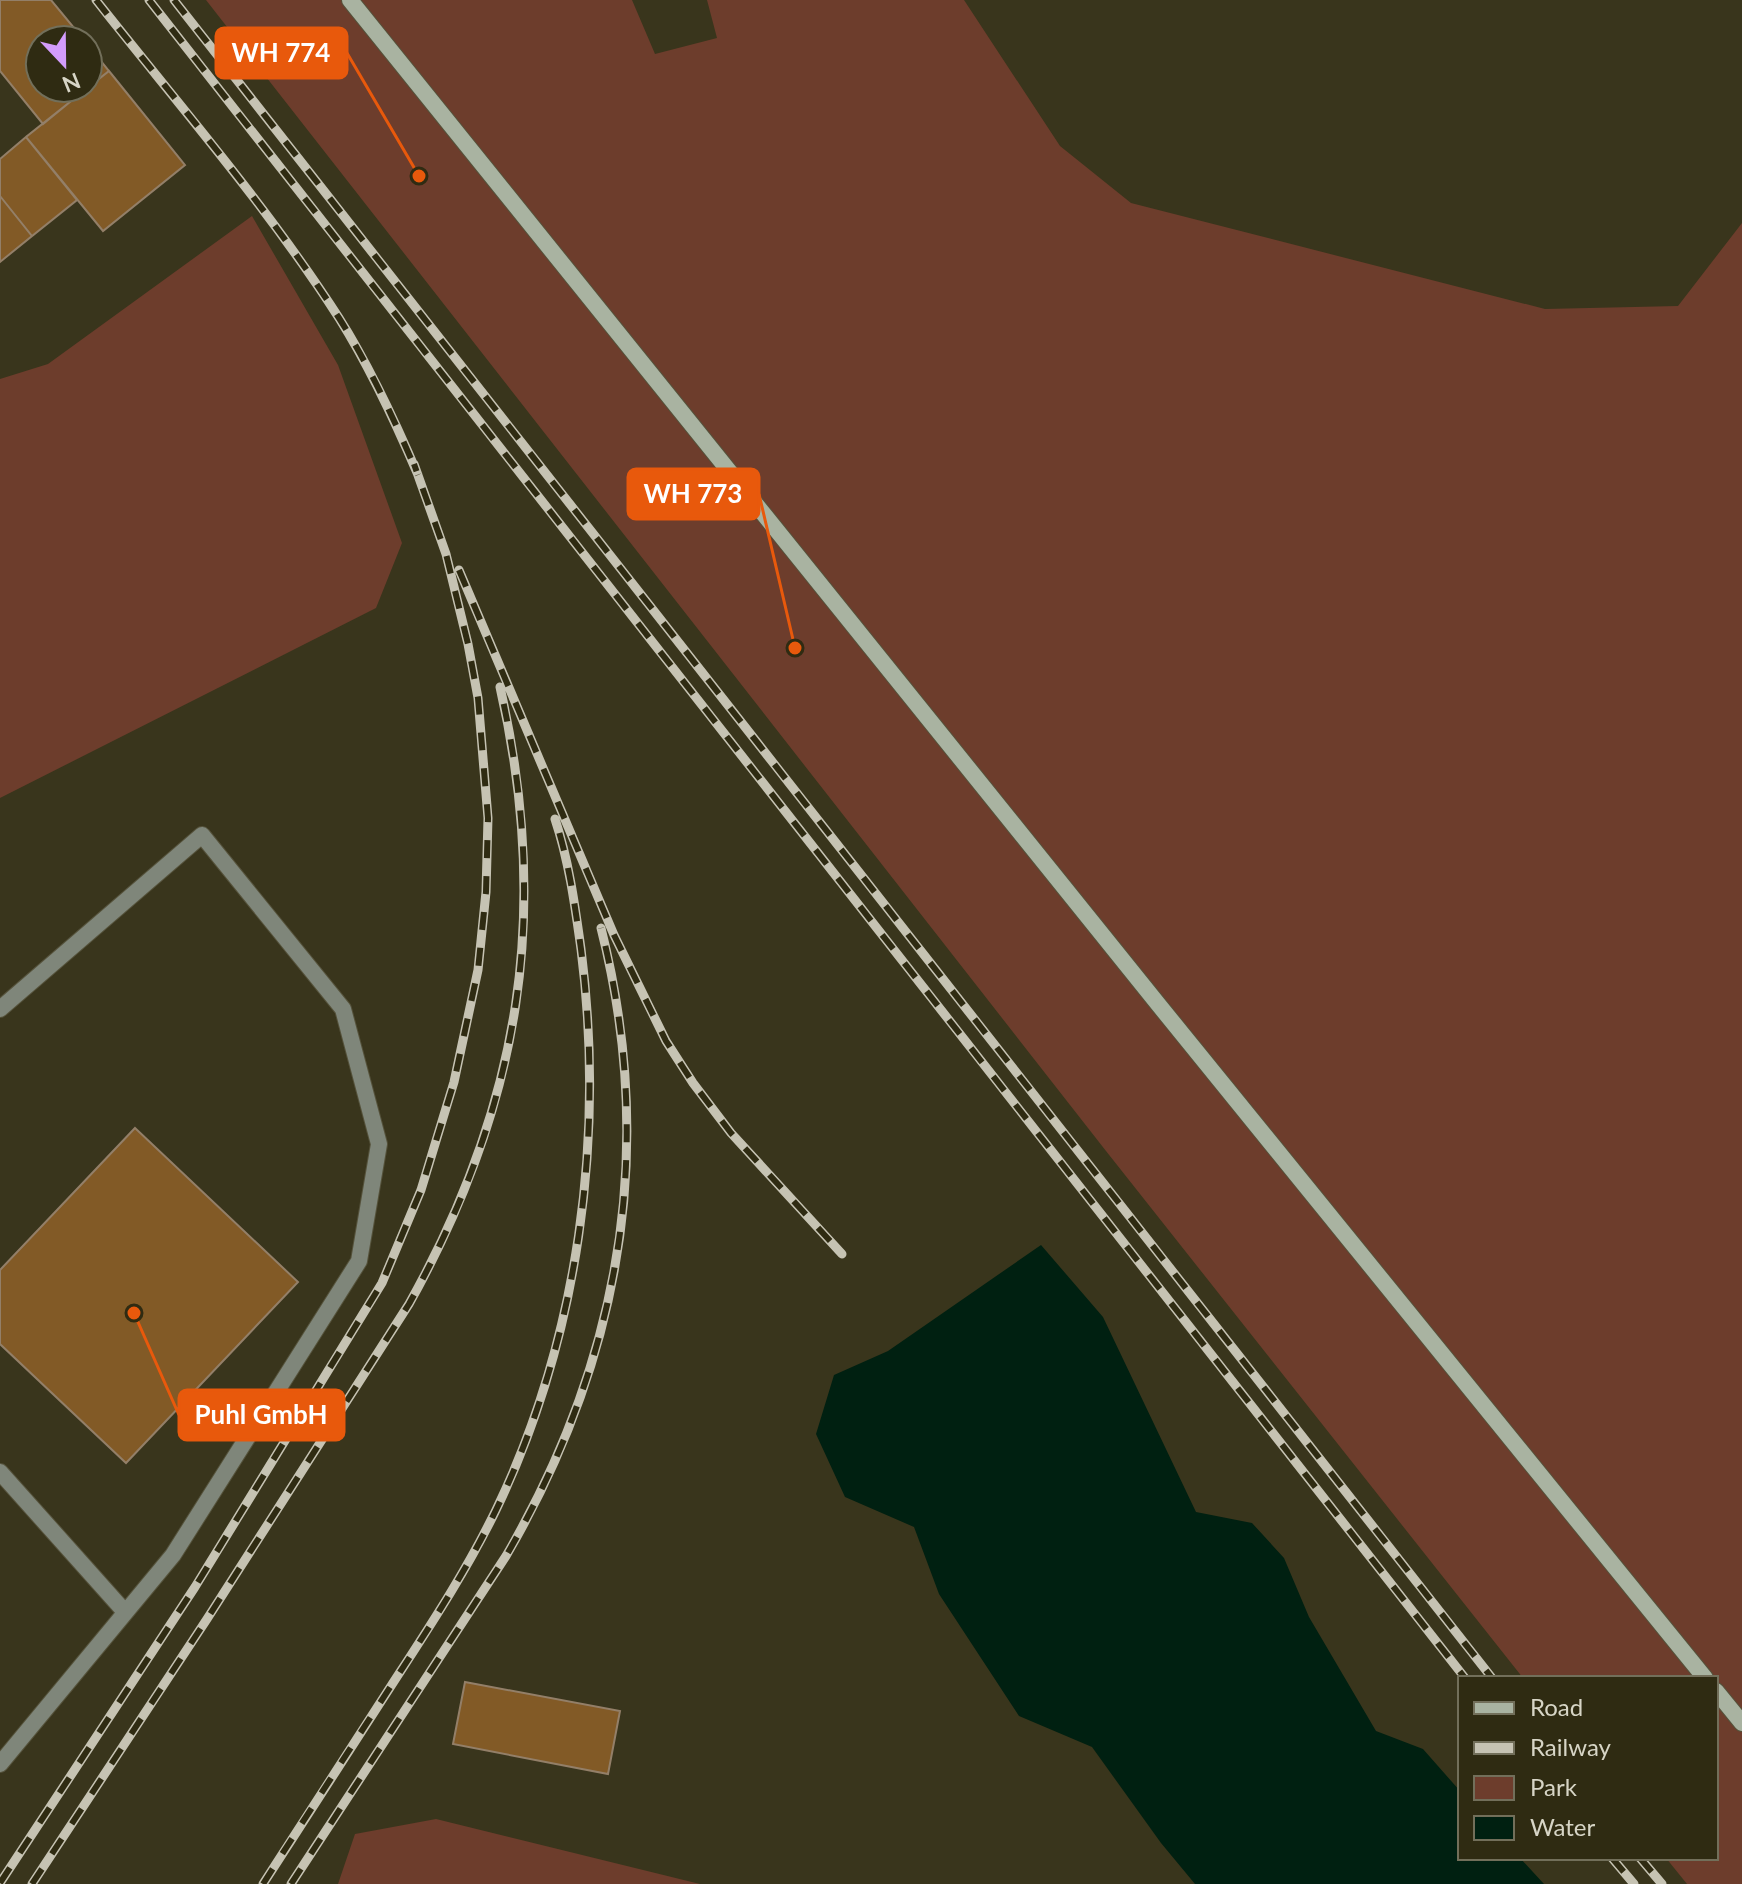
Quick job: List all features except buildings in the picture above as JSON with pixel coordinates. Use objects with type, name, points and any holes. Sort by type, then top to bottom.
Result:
[{"type":"main road","points":[[350,0],[1703,1676]]},
{"type":"main road","points":[[1718,1693],[1742,1723]]},
{"type":"lane","points":[[0,1009],[202,835],[343,1009],[379,1144],[359,1261],[173,1555],[0,1764]]},
{"type":"lane","points":[[0,1472],[125,1612]]},
{"type":"green space","points":[[206,0],[632,0],[655,54],[717,38],[707,0],[964,0],[1060,146],[1131,203],[1545,309],[1678,306],[1742,223],[1742,1884],[1687,1884],[1668,1860],[1718,1860],[1718,1676],[1521,1676],[1106,1151]]},
{"type":"green space","points":[[252,216],[338,365],[402,543],[376,608],[0,798],[0,379],[48,364]]},
{"type":"green space","points":[[436,1819],[700,1884],[338,1884],[355,1834]]},
{"type":"water","points":[[1041,1245],[1103,1317],[1196,1512],[1252,1523],[1284,1558],[1309,1617],[1376,1731],[1423,1749],[1458,1789],[1458,1860],[1522,1860],[1544,1884],[1195,1884],[1161,1843],[1092,1747],[1019,1716],[939,1594],[914,1527],[845,1497],[816,1434],[834,1375],[888,1351]]},
{"type":"railway","points":[[96,0],[252,196],[311,276],[361,356],[418,475]]},
{"type":"railway","points":[[149,0],[1463,1676]]},
{"type":"railway","points":[[174,0],[1490,1676]]},
{"type":"railway","points":[[0,1883],[195,1587],[382,1283],[421,1190],[454,1082],[478,970],[486,892],[488,818],[478,698],[468,644],[446,554],[414,464]]},
{"type":"railway","points":[[459,570],[614,935],[666,1041],[731,1133],[842,1254]]},
{"type":"railway","points":[[32,1884],[409,1304],[447,1229],[478,1155],[500,1080],[516,1004],[523,928],[523,850],[515,770],[500,687]]},
{"type":"railway","points":[[263,1884],[433,1622],[472,1556],[524,1444],[548,1376],[566,1306],[579,1236],[587,1164],[590,1092],[588,1020],[581,949],[568,867],[555,819]]},
{"type":"railway","points":[[291,1884],[506,1556],[545,1482],[577,1406],[601,1330],[617,1252],[626,1173],[626,1092],[618,1011],[601,928]]},
{"type":"railway","points":[[1614,1860],[1634,1884]]},
{"type":"railway","points":[[1642,1860],[1662,1884]]},
{"type":"place","name":"WH 774","points":[[419,176]]},
{"type":"place","name":"WH 773","points":[[795,648]]},
{"type":"place","name":"Puhl GmbH","points":[[134,1313]]}]
